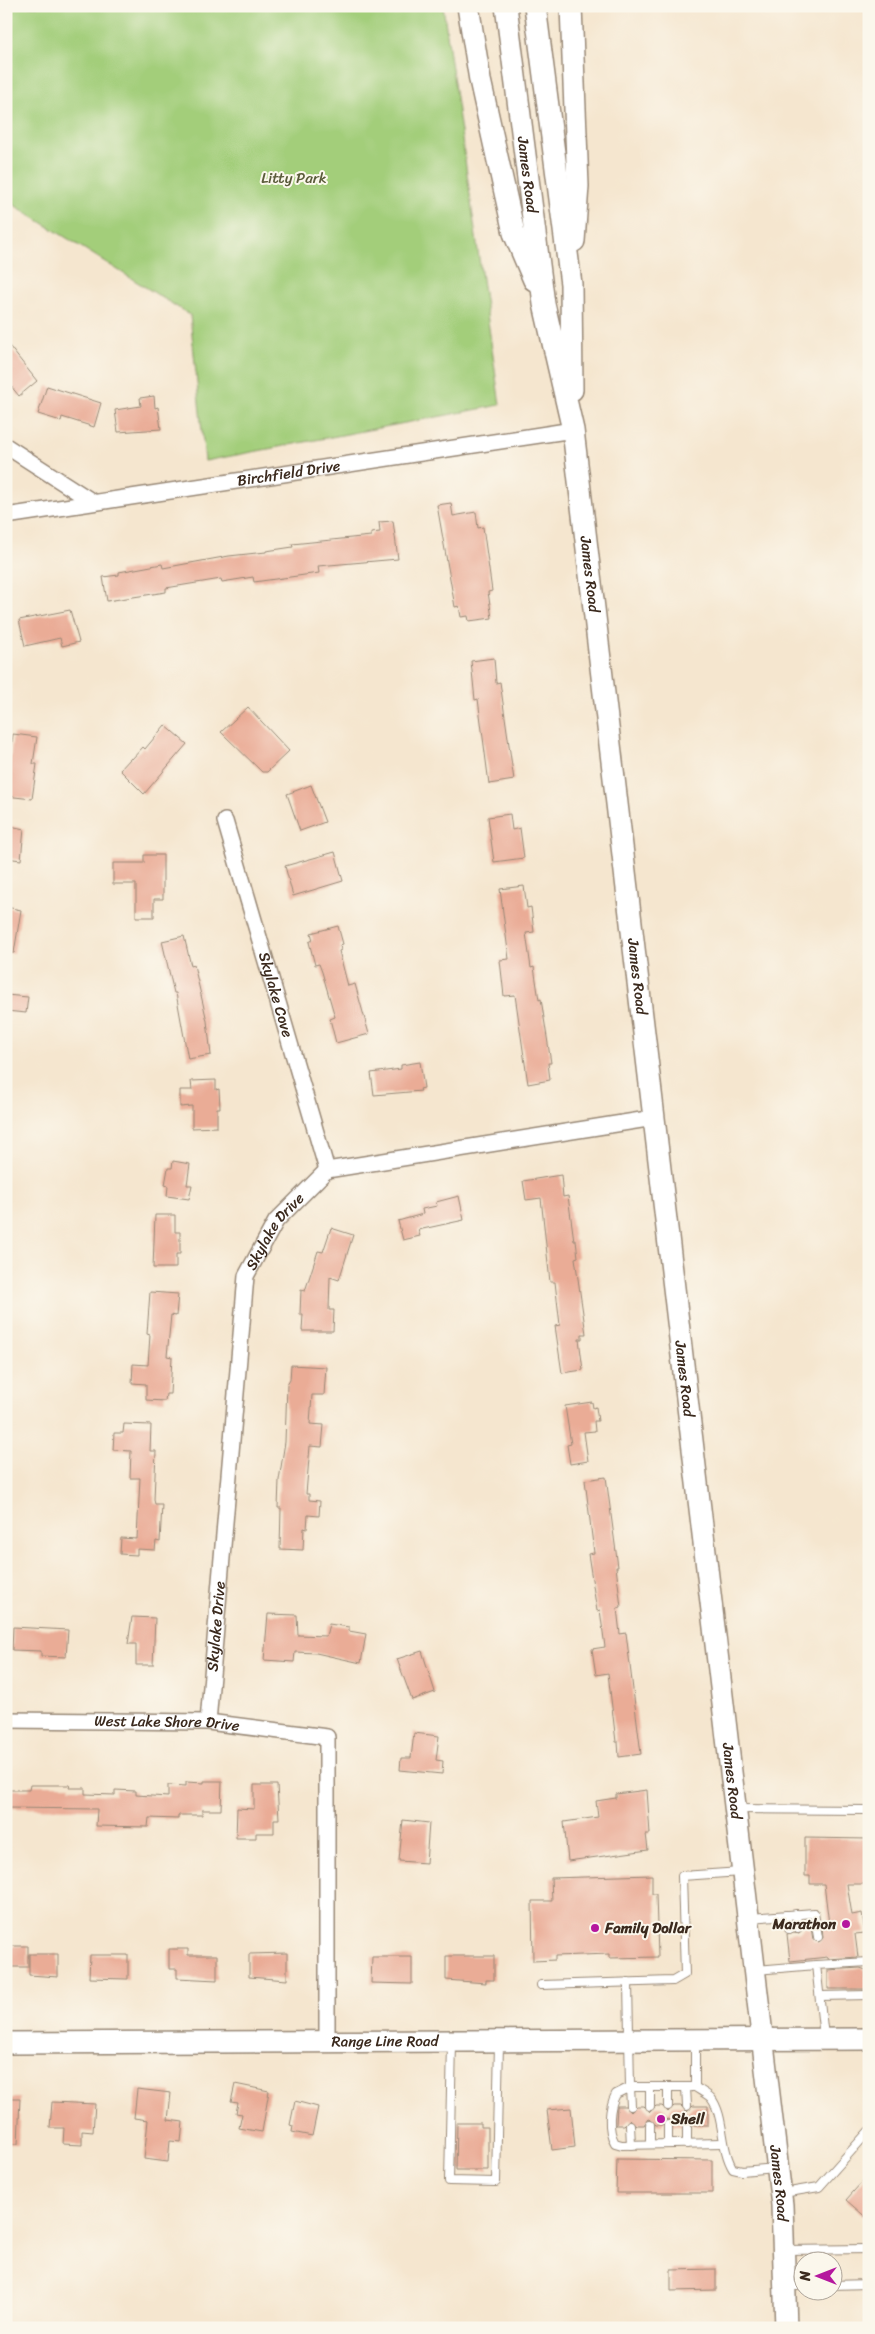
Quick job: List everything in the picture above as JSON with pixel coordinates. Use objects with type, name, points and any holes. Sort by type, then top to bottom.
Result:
[{"type":"main road","points":[[468,6],[480,80],[514,233],[544,304]]},
{"type":"main road","name":"James Road","points":[[506,6],[544,304],[573,430]]},
{"type":"main road","name":"James Road","points":[[535,6],[571,284],[573,430],[778,2168],[784,2250],[792,2279]]},
{"type":"main road","points":[[571,6],[578,186],[571,284]]},
{"type":"main road","name":"Range Line Road","points":[[6,2043],[869,2039]]},
{"type":"main road","name":"James Road","points":[[786,2328],[792,2296]]},
{"type":"street","name":"Birchfield Drive","points":[[6,516],[573,430]]},
{"type":"street","points":[[6,446],[93,502]]},
{"type":"street","name":"Skylake Cove","points":[[225,821],[327,1170]]},
{"type":"street","points":[[327,1170],[654,1118]]},
{"type":"street","name":"Skylake Drive","points":[[208,1722],[246,1276],[276,1221],[327,1170]]},
{"type":"street","name":"West Lake Shore Drive","points":[[6,1720],[208,1722],[326,1737],[327,2042]]},
{"type":"lane","points":[[735,1809],[869,1810]]},
{"type":"lane","points":[[541,1985],[673,1981],[685,1974],[682,1876],[743,1872]]},
{"type":"lane","points":[[748,1918],[814,1913],[818,1937]]},
{"type":"lane","points":[[796,1914],[798,1928]]},
{"type":"lane","points":[[786,1915],[789,1929]]},
{"type":"lane","points":[[820,1962],[820,1996],[824,2039]]},
{"type":"lane","points":[[755,1970],[820,1962],[869,1962],[869,1964]]},
{"type":"lane","points":[[628,1982],[631,2106]]},
{"type":"lane","points":[[820,1996],[869,1995]]},
{"type":"lane","points":[[687,2106],[696,2040]]},
{"type":"lane","points":[[452,2042],[449,2181],[496,2182],[499,2041]]},
{"type":"lane","points":[[723,2143],[631,2145],[615,2143],[611,2136],[611,2104],[616,2094],[630,2087],[690,2087],[711,2098],[718,2116],[726,2157],[733,2168],[742,2171],[778,2168]]},
{"type":"lane","points":[[650,2087],[650,2106]]},
{"type":"lane","points":[[668,2087],[668,2106]]},
{"type":"lane","points":[[630,2125],[631,2145]]},
{"type":"lane","points":[[650,2125],[650,2144]]},
{"type":"lane","points":[[668,2125],[668,2144]]},
{"type":"lane","points":[[687,2125],[687,2144]]},
{"type":"lane","points":[[781,2194],[819,2187],[869,2131]]},
{"type":"lane","points":[[784,2250],[869,2249]]},
{"type":"lane","points":[[842,2285],[869,2284]]},
{"type":"green space","name":"Litty Park","points":[[6,6],[443,6],[500,405],[205,461],[190,315],[6,200]]},
{"type":"building","points":[[6,342],[37,381],[19,396],[6,380]]},
{"type":"building","points":[[47,386],[101,403],[94,427],[62,417],[61,421],[38,414]]},
{"type":"building","points":[[154,396],[155,408],[158,407],[161,429],[118,432],[115,410],[141,406],[140,398]]},
{"type":"building","points":[[451,503],[453,516],[476,512],[478,528],[483,527],[492,591],[488,592],[492,618],[469,621],[468,616],[461,617],[459,606],[455,607],[437,505]]},
{"type":"building","points":[[393,521],[398,559],[318,566],[319,573],[254,582],[253,577],[222,582],[221,579],[166,588],[166,592],[107,601],[103,577],[119,575],[119,572],[162,564],[163,568],[229,556],[266,552],[293,547],[292,544],[371,536],[371,533],[380,532],[379,522]]},
{"type":"building","points":[[70,610],[79,642],[62,646],[60,638],[25,646],[19,620]]},
{"type":"building","points":[[494,658],[496,683],[500,682],[514,780],[489,784],[478,699],[475,700],[471,661]]},
{"type":"building","points":[[248,707],[289,751],[267,772],[262,772],[221,732]]},
{"type":"building","points":[[165,725],[187,744],[144,794],[120,770],[143,747],[145,749]]},
{"type":"building","points":[[13,734],[37,737],[33,764],[37,764],[32,799],[6,796]]},
{"type":"building","points":[[311,785],[325,822],[300,831],[287,794]]},
{"type":"building","points":[[510,814],[512,830],[520,828],[524,858],[494,862],[488,817]]},
{"type":"building","points":[[6,825],[24,829],[21,860],[6,858]]},
{"type":"building","points":[[335,852],[343,881],[293,896],[285,866]]},
{"type":"building","points":[[144,855],[163,855],[163,899],[154,899],[154,917],[136,917],[136,884],[113,884],[113,863],[144,863]]},
{"type":"building","points":[[524,886],[527,908],[531,907],[534,932],[526,933],[531,968],[534,967],[539,1000],[541,999],[551,1063],[548,1063],[550,1080],[528,1084],[515,995],[504,996],[500,960],[509,959],[500,889]]},
{"type":"building","points":[[6,907],[21,910],[14,953],[6,953]]},
{"type":"building","points":[[338,926],[343,944],[340,945],[341,950],[339,951],[348,986],[355,984],[369,1034],[336,1043],[330,1019],[335,1017],[322,972],[319,964],[315,965],[309,942],[313,940],[311,933]]},
{"type":"building","points":[[184,936],[191,966],[194,965],[207,1021],[211,1055],[188,1059],[176,993],[174,993],[162,941]]},
{"type":"building","points":[[6,995],[28,997],[26,1013],[6,1011]]},
{"type":"building","points":[[420,1062],[424,1088],[420,1089],[421,1091],[374,1095],[371,1073],[401,1069],[401,1065]]},
{"type":"building","points":[[216,1080],[216,1090],[219,1089],[220,1108],[217,1108],[217,1127],[192,1128],[192,1106],[180,1107],[180,1090],[192,1090],[191,1081]]},
{"type":"building","points":[[173,1161],[190,1164],[187,1185],[192,1185],[189,1199],[167,1196],[168,1186],[165,1185],[168,1168],[172,1168]]},
{"type":"building","points":[[561,1175],[563,1197],[568,1196],[574,1241],[576,1241],[578,1257],[575,1258],[586,1334],[582,1334],[582,1339],[579,1339],[583,1370],[562,1373],[555,1326],[560,1325],[555,1282],[550,1282],[541,1198],[526,1200],[523,1181]]},
{"type":"building","points":[[459,1196],[464,1220],[418,1230],[420,1236],[403,1240],[398,1221],[423,1214],[422,1209],[437,1206],[436,1202]]},
{"type":"building","points":[[155,1215],[175,1215],[175,1232],[180,1232],[180,1254],[176,1254],[176,1268],[153,1268]]},
{"type":"building","points":[[331,1228],[353,1235],[339,1280],[330,1277],[329,1310],[334,1310],[333,1331],[302,1331],[303,1314],[300,1314],[301,1290],[305,1291],[318,1251],[323,1252]]},
{"type":"building","points":[[150,1292],[178,1294],[176,1316],[171,1315],[167,1356],[172,1357],[170,1394],[166,1394],[165,1401],[146,1400],[146,1384],[132,1383],[133,1364],[148,1365],[150,1335],[147,1334]]},
{"type":"building","points":[[291,1365],[326,1367],[324,1395],[312,1395],[310,1424],[324,1425],[322,1447],[310,1446],[306,1494],[309,1494],[309,1500],[320,1501],[319,1516],[308,1515],[307,1529],[304,1528],[303,1550],[280,1549],[281,1508],[278,1508],[279,1480],[285,1442],[287,1385],[290,1380]]},
{"type":"building","points":[[592,1402],[593,1408],[596,1407],[598,1421],[594,1421],[595,1431],[584,1432],[588,1461],[570,1464],[567,1445],[571,1444],[565,1406]]},
{"type":"building","points":[[124,1424],[151,1425],[150,1451],[156,1451],[154,1500],[155,1504],[162,1504],[160,1542],[156,1541],[155,1550],[137,1549],[137,1555],[120,1554],[121,1538],[137,1539],[140,1478],[130,1478],[131,1451],[113,1450],[114,1433],[123,1433]]},
{"type":"building","points":[[606,1477],[618,1567],[616,1567],[621,1607],[617,1608],[620,1634],[626,1633],[641,1754],[619,1757],[608,1673],[596,1675],[592,1649],[605,1647],[600,1610],[597,1611],[588,1554],[594,1553],[585,1480]]},
{"type":"building","points":[[268,1614],[297,1615],[298,1635],[326,1636],[329,1624],[349,1627],[349,1631],[366,1634],[361,1663],[316,1653],[295,1652],[294,1662],[264,1660]]},
{"type":"building","points":[[132,1617],[155,1618],[153,1665],[136,1665],[136,1644],[128,1644]]},
{"type":"building","points":[[13,1627],[68,1630],[66,1657],[41,1656],[41,1651],[12,1650]]},
{"type":"building","points":[[422,1651],[435,1692],[412,1700],[397,1659]]},
{"type":"building","points":[[414,1733],[439,1736],[436,1760],[443,1761],[442,1774],[400,1770],[401,1758],[411,1758]]},
{"type":"building","points":[[204,1781],[222,1781],[221,1810],[202,1810],[202,1815],[178,1815],[178,1819],[149,1818],[148,1827],[96,1826],[97,1809],[6,1808],[6,1790],[29,1790],[30,1785],[70,1785],[69,1788],[85,1788],[85,1794],[115,1795],[115,1790],[136,1791],[136,1795],[168,1797],[168,1785],[186,1786],[186,1782],[204,1783]]},
{"type":"building","points":[[254,1785],[277,1785],[279,1819],[274,1819],[274,1833],[256,1833],[256,1838],[236,1838],[237,1808],[254,1809]]},
{"type":"building","points":[[647,1790],[650,1834],[646,1834],[648,1850],[568,1861],[564,1822],[598,1817],[596,1801],[616,1798],[616,1794]]},
{"type":"building","points":[[403,1820],[429,1823],[426,1863],[399,1861]]},
{"type":"building","points":[[805,1838],[869,1839],[869,1884],[847,1884],[852,1915],[862,1913],[865,1933],[855,1934],[858,1957],[828,1959],[828,1957],[790,1961],[787,1934],[799,1933],[804,1927],[811,1927],[813,1940],[819,1942],[823,1938],[822,1925],[829,1924],[824,1884],[810,1884],[810,1876],[805,1876]]},
{"type":"building","name":"Family Dollar","points":[[652,1875],[652,1894],[656,1894],[658,1957],[609,1958],[609,1954],[555,1956],[555,1960],[533,1961],[532,1901],[552,1901],[551,1878]]},
{"type":"building","points":[[6,1946],[28,1946],[28,1967],[9,1967],[6,1964]]},
{"type":"building","points":[[169,1949],[188,1949],[188,1955],[217,1955],[217,1980],[177,1978],[177,1969],[169,1969]]},
{"type":"building","points":[[287,1953],[287,1980],[249,1977],[249,1954]]},
{"type":"building","points":[[29,1954],[58,1954],[58,1977],[29,1975]]},
{"type":"building","points":[[90,1955],[128,1955],[128,1979],[89,1978]]},
{"type":"building","points":[[446,1956],[494,1956],[494,1980],[486,1980],[486,1983],[446,1980]]},
{"type":"building","points":[[372,1957],[412,1957],[412,1984],[371,1983]]},
{"type":"building","points":[[860,1968],[866,1970],[866,1989],[828,1989],[828,1970]]},
{"type":"building","points":[[235,2084],[269,2091],[262,2132],[239,2128],[242,2114],[236,2113],[238,2103],[231,2102]]},
{"type":"building","points":[[137,2089],[171,2093],[168,2120],[183,2122],[181,2142],[170,2141],[168,2162],[144,2159],[148,2120],[134,2118]]},
{"type":"building","points":[[6,2098],[20,2098],[18,2144],[6,2144]]},
{"type":"building","points":[[295,2101],[318,2107],[312,2136],[292,2132],[293,2126],[290,2125]]},
{"type":"building","points":[[52,2102],[95,2104],[93,2132],[82,2131],[82,2145],[63,2144],[64,2128],[50,2128]]},
{"type":"building","name":"Shell","points":[[617,2106],[625,2106],[631,2112],[637,2106],[644,2106],[650,2112],[656,2106],[662,2106],[668,2112],[674,2106],[681,2106],[687,2112],[693,2106],[708,2106],[708,2125],[693,2125],[687,2119],[681,2125],[674,2125],[668,2119],[662,2125],[656,2125],[650,2119],[644,2125],[636,2125],[630,2119],[624,2125],[616,2125]]},
{"type":"building","points":[[571,2108],[575,2147],[552,2150],[547,2110]]},
{"type":"building","points":[[457,2123],[481,2123],[481,2127],[488,2127],[488,2170],[456,2170]]},
{"type":"building","points":[[617,2159],[712,2160],[712,2193],[616,2193]]},
{"type":"building","points":[[869,2174],[869,2220],[846,2200]]},
{"type":"building","points":[[716,2269],[716,2290],[671,2291],[671,2270]]},
{"type":"place","name":"Marathon","points":[[846,1924]]},
{"type":"place","name":"Family Dollar","points":[[595,1928]]},
{"type":"place","name":"Shell","points":[[661,2119]]}]
